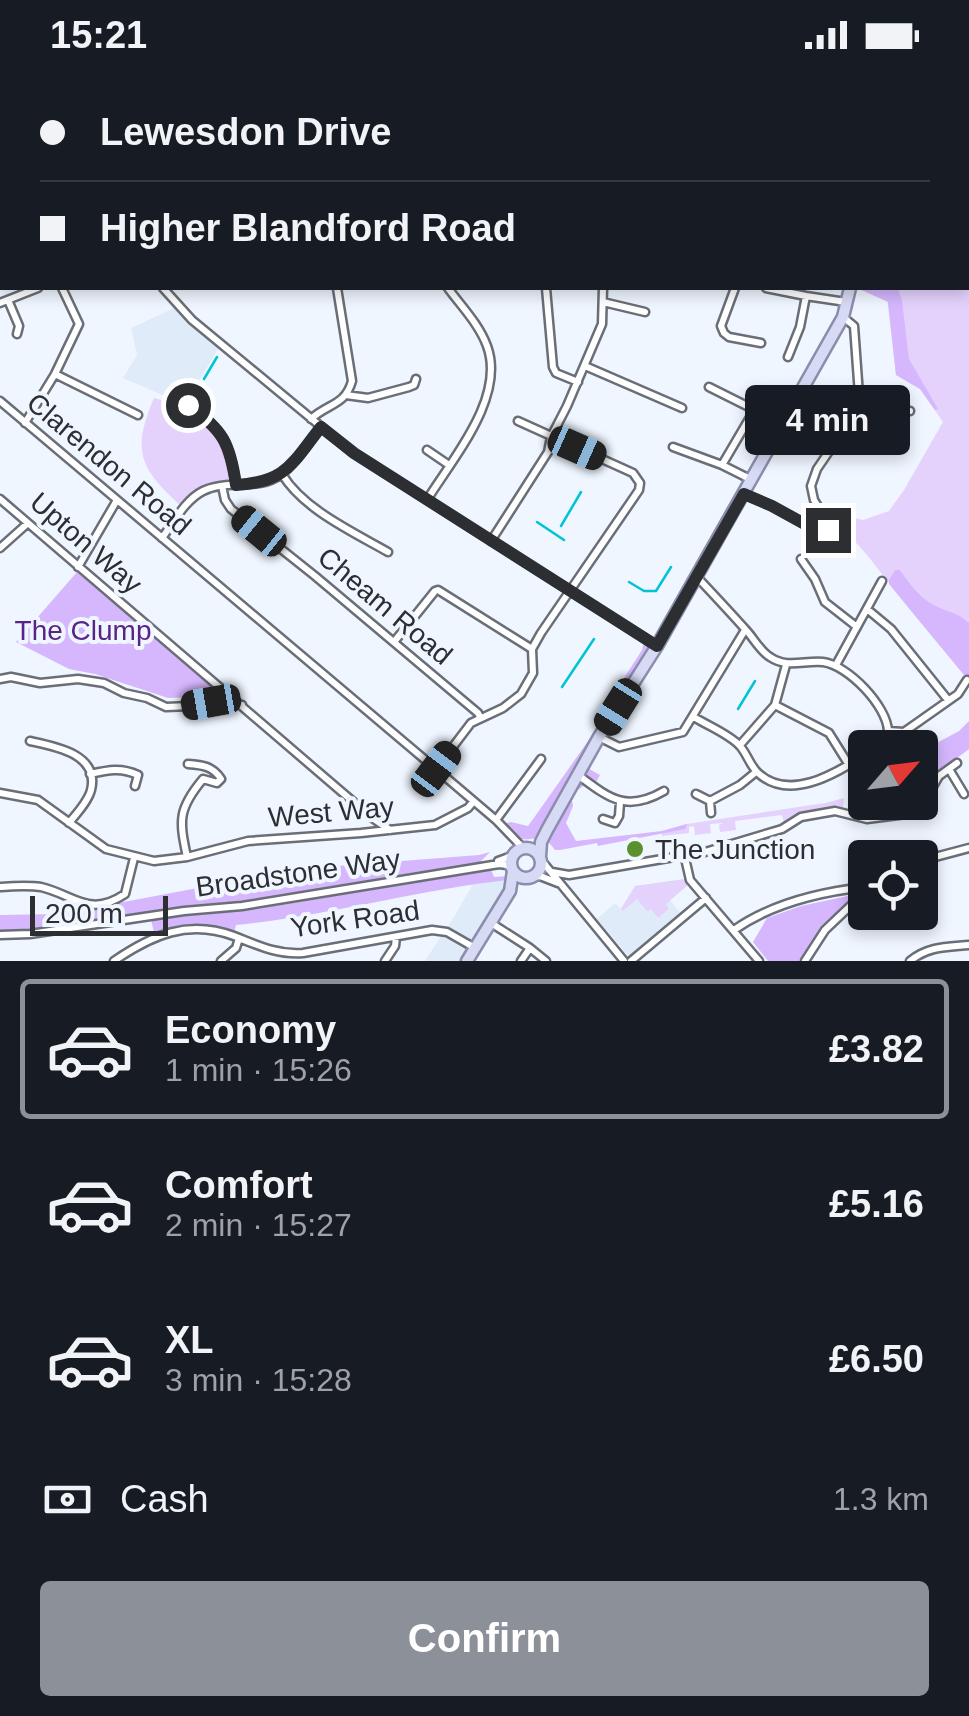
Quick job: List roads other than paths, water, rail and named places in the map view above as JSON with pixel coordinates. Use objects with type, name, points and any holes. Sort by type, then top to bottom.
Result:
[{"type":"main road","points":[[510,891],[540,870],[541,842],[547,830],[752,480],[842,317],[849,290]]},
{"type":"main road","points":[[467,961],[510,891],[516,857],[547,830]]},
{"type":"main road","points":[[516,857],[534,850],[541,858]]},
{"type":"main road","points":[[516,857],[519,876],[532,877]]},
{"type":"street","points":[[17,334],[19,326],[4,302],[33,290]]},
{"type":"street","points":[[26,423],[79,324],[63,290]]},
{"type":"street","points":[[164,290],[192,320],[354,453],[657,646]]},
{"type":"street","points":[[311,419],[340,401],[351,385],[353,375],[337,290]]},
{"type":"street","points":[[428,500],[485,407],[492,377],[485,342],[449,290]]},
{"type":"street","points":[[546,290],[552,367],[556,373],[578,382]]},
{"type":"street","points":[[491,541],[548,452],[551,437],[602,324],[603,290]]},
{"type":"street","points":[[734,290],[722,326],[724,333],[750,344],[761,343]]},
{"type":"street","points":[[776,290],[846,302]]},
{"type":"street","points":[[788,351],[800,327],[806,296]]},
{"type":"street","points":[[603,302],[645,312]]},
{"type":"street","points":[[744,494],[820,532],[828,530],[831,524],[814,500],[811,486],[817,469],[845,428],[859,395],[854,326],[842,317]]},
{"type":"street","points":[[585,366],[682,408]]},
{"type":"street","points":[[55,374],[138,415]]},
{"type":"street","points":[[346,395],[368,398],[408,388],[416,380]]},
{"type":"street","points":[[708,388],[757,406],[722,465]]},
{"type":"street","name":"Clarendon Road","points":[[0,402],[496,820],[508,833],[516,857]]},
{"type":"street","points":[[188,405],[207,418],[224,438],[232,456],[236,485]]},
{"type":"street","points":[[845,428],[872,405],[910,411]]},
{"type":"street","points":[[436,769],[471,723],[503,708],[521,694],[533,673],[532,649],[568,590],[639,490],[640,483],[633,473],[518,421]]},
{"type":"street","points":[[162,538],[199,493],[261,482],[282,474],[321,427]]},
{"type":"street","points":[[673,447],[752,480]]},
{"type":"street","points":[[428,450],[449,465]]},
{"type":"street","points":[[282,474],[304,501],[388,552]]},
{"type":"street","name":"Cheam Road","points":[[222,486],[231,509],[480,717]]},
{"type":"street","name":"Upton Way","points":[[0,499],[390,830]]},
{"type":"street","points":[[78,567],[117,500]]},
{"type":"street","points":[[0,548],[28,523]]},
{"type":"street","points":[[801,559],[830,608],[857,626]]},
{"type":"street","points":[[696,576],[769,657],[786,665],[824,662],[853,676],[881,709],[888,730]]},
{"type":"street","points":[[836,665],[882,581]]},
{"type":"street","points":[[394,642],[438,590],[532,649]]},
{"type":"street","points":[[867,609],[891,629],[948,700]]},
{"type":"street","points":[[599,737],[619,747],[676,735],[686,729],[746,630]]},
{"type":"street","points":[[740,746],[775,705],[786,665]]},
{"type":"street","points":[[0,679],[104,682],[124,693],[166,706],[242,705]]},
{"type":"street","points":[[907,730],[958,694],[967,680]]},
{"type":"street","points":[[218,703],[227,692]]},
{"type":"street","points":[[775,705],[829,734],[848,763]]},
{"type":"street","points":[[694,717],[740,746],[756,772],[767,779],[794,785],[824,779],[848,766]]},
{"type":"street","points":[[30,741],[61,748],[86,764],[91,793],[69,824]]},
{"type":"street","points":[[496,820],[541,759]]},
{"type":"street","points":[[552,872],[570,876],[669,857],[685,858],[782,829],[801,818],[835,812],[866,819],[906,814],[928,796],[938,776],[958,762]]},
{"type":"street","points":[[192,764],[209,767],[220,780],[217,783],[204,779],[192,764]]},
{"type":"street","points":[[949,769],[964,794]]},
{"type":"street","points":[[90,774],[127,770],[138,774],[135,786]]},
{"type":"street","points":[[710,802],[756,772]]},
{"type":"street","points":[[578,775],[620,802],[645,800],[664,792]]},
{"type":"street","points":[[186,857],[180,818],[204,779]]},
{"type":"street","name":"West Way","points":[[0,793],[38,800],[106,849],[154,861],[248,841],[435,824],[473,802]]},
{"type":"street","points":[[696,794],[710,802]]},
{"type":"street","points":[[603,819],[616,822],[620,802]]},
{"type":"street","points":[[710,802],[711,813]]},
{"type":"street","points":[[368,832],[371,817]]},
{"type":"street","points":[[938,856],[969,848]]},
{"type":"street","name":"Broadstone Way","points":[[0,936],[257,904],[504,864],[516,857]]},
{"type":"street","points":[[0,878],[0,887],[45,888],[82,904],[100,906],[125,894],[134,858]]},
{"type":"street","points":[[541,858],[628,961],[706,898]]},
{"type":"street","points":[[685,858],[690,880],[759,961]]},
{"type":"street","points":[[532,877],[551,879],[563,886]]},
{"type":"street","points":[[734,930],[777,908],[814,896],[848,891]]},
{"type":"street","points":[[805,961],[824,930],[848,906]]},
{"type":"street","points":[[491,922],[546,961]]},
{"type":"street","name":"York Road","points":[[114,961],[147,940],[192,929],[240,938],[274,956],[432,930],[442,930],[475,948]]},
{"type":"street","points":[[386,961],[396,937]]},
{"type":"street","points":[[221,961],[236,948],[240,938]]},
{"type":"street","points":[[910,961],[933,948],[969,946]]},
{"type":"street","points":[[522,961],[530,948]]},
{"type":"waterway","points":[[204,379],[217,357]]},
{"type":"waterway","points":[[561,526],[581,492]]},
{"type":"waterway","points":[[537,522],[564,540]]},
{"type":"waterway","points":[[629,582],[644,591],[656,591],[671,567]]},
{"type":"waterway","points":[[562,687],[594,639]]},
{"type":"waterway","points":[[738,709],[755,681]]},
{"type":"place","name":"The Junction","points":[[635,849]]},
{"type":"park label","name":"The Clump","points":[[83,630]]}]
